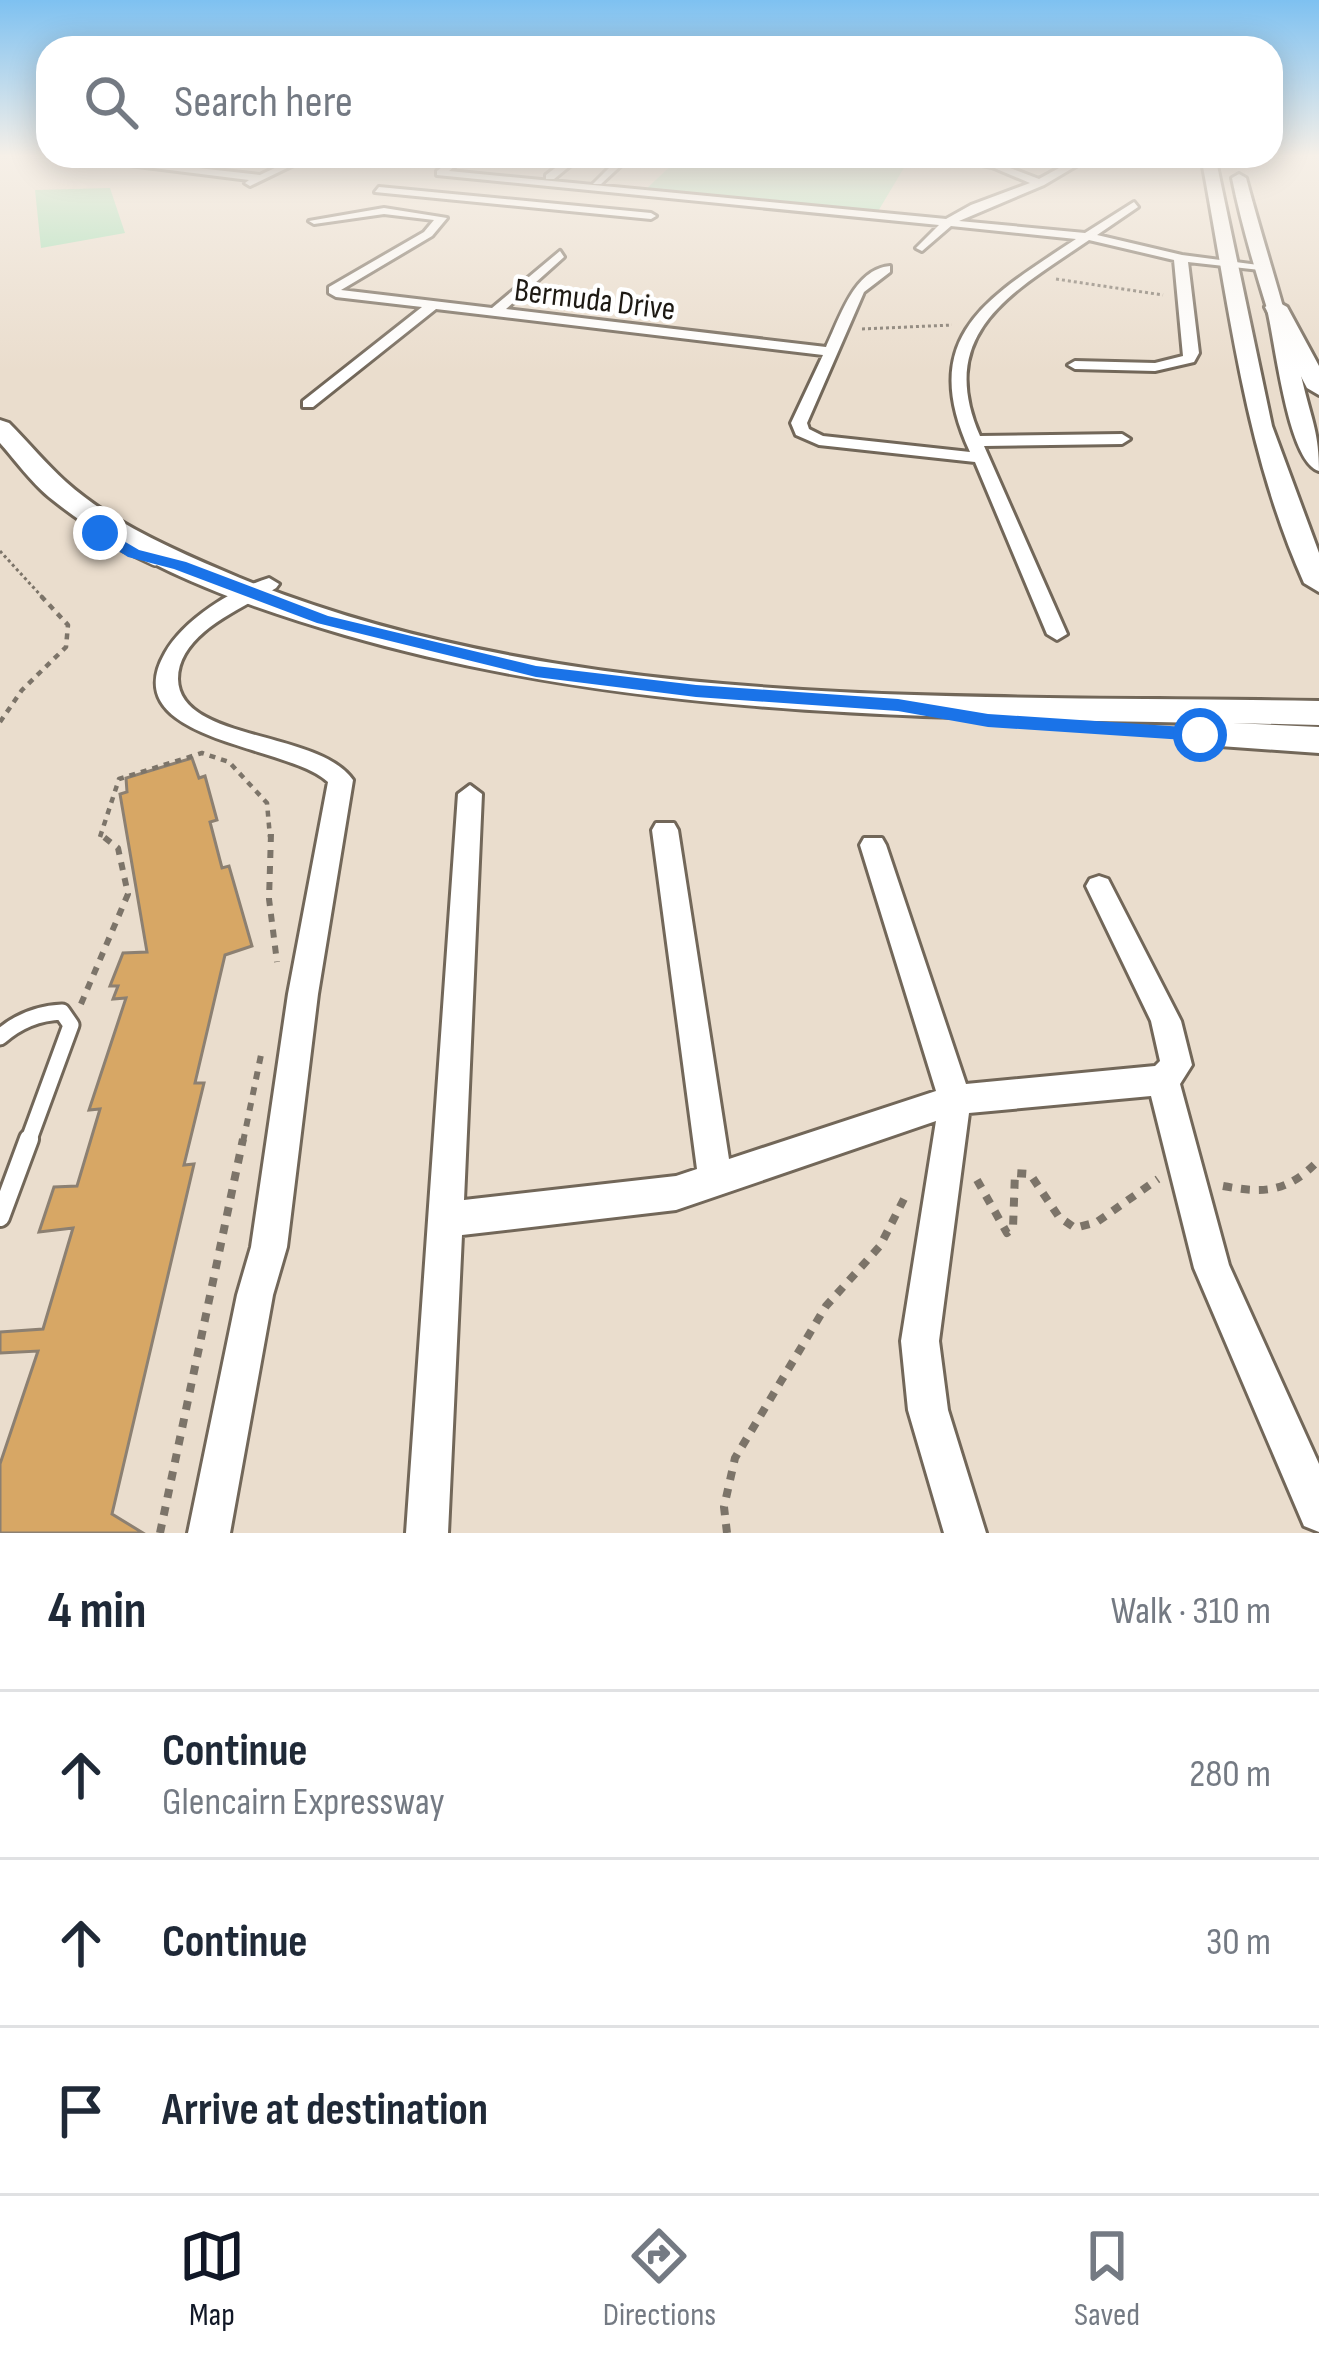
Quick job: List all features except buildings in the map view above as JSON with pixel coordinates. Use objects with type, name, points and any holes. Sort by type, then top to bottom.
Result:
[{"type":"main road","points":[[1223,228],[1265,454],[1287,521],[1319,583]]},
{"type":"main road","points":[[1251,228],[1276,307],[1319,388]]},
{"type":"main road","points":[[1276,307],[1295,401],[1319,463]]},
{"type":"main road","points":[[0,405],[51,460],[111,505],[260,590]]},
{"type":"main road","points":[[0,428],[46,480],[96,518],[180,566],[437,651],[536,671],[696,691],[898,705],[1319,712]]},
{"type":"main road","points":[[898,705],[988,721],[1319,740]]},
{"type":"street","name":"Bermuda Drive","points":[[434,228],[332,291],[832,352]]},
{"type":"street","points":[[922,248],[943,228]]},
{"type":"street","points":[[995,228],[1093,237],[1179,258],[1260,266]]},
{"type":"street","points":[[1057,634],[962,413],[958,368],[976,322],[1026,276],[1106,228]]},
{"type":"street","points":[[494,313],[560,255]]},
{"type":"street","points":[[1075,364],[1155,367],[1186,362],[1192,353],[1179,258]]},
{"type":"street","points":[[886,269],[859,290],[799,423],[806,436],[977,449],[1121,439]]},
{"type":"street","points":[[308,404],[431,306]]},
{"type":"street","points":[[209,1533],[255,1295],[269,1247],[303,994],[341,786],[331,767],[196,722],[169,694],[170,664],[185,641],[260,590]]},
{"type":"street","points":[[427,1533],[470,794]]},
{"type":"street","points":[[665,830],[716,1181]]},
{"type":"street","points":[[873,845],[955,1100],[920,1341],[928,1410],[965,1533]]},
{"type":"street","points":[[445,1220],[676,1193],[955,1100],[1163,1080],[1176,1065],[1166,1021],[1100,886]]},
{"type":"street","points":[[1163,1080],[1220,1291],[1319,1511]]},
{"type":"lane","points":[[0,1037],[10,1026],[44,1011],[62,1012],[71,1025],[0,1217]]},
{"type":"path","points":[[1026,276],[1186,299]]},
{"type":"path","points":[[841,331],[976,322]]},
{"type":"path","points":[[0,551],[68,625],[66,646],[22,690],[0,722]]},
{"type":"path","points":[[71,1025],[128,894],[118,848],[100,837],[99,830],[115,785],[128,774],[195,754],[229,762],[267,802],[272,814],[269,899],[277,980]]},
{"type":"path","points":[[160,1533],[262,1049]]},
{"type":"path","points":[[727,1533],[727,1479],[759,1417],[826,1306],[880,1246],[920,1174],[944,1165],[976,1179],[1007,1233],[1014,1218],[1011,1185],[1022,1171],[1030,1174],[1066,1225],[1075,1228],[1095,1225],[1123,1199],[1157,1179],[1280,1192],[1294,1187],[1319,1160]]},
{"type":"green space","points":[[39,228],[123,228],[125,233],[41,248]]},
{"type":"route","points":[[100,533],[133,554],[180,566],[323,620],[437,651],[536,671],[696,691],[898,705],[988,721],[1200,735]]}]
